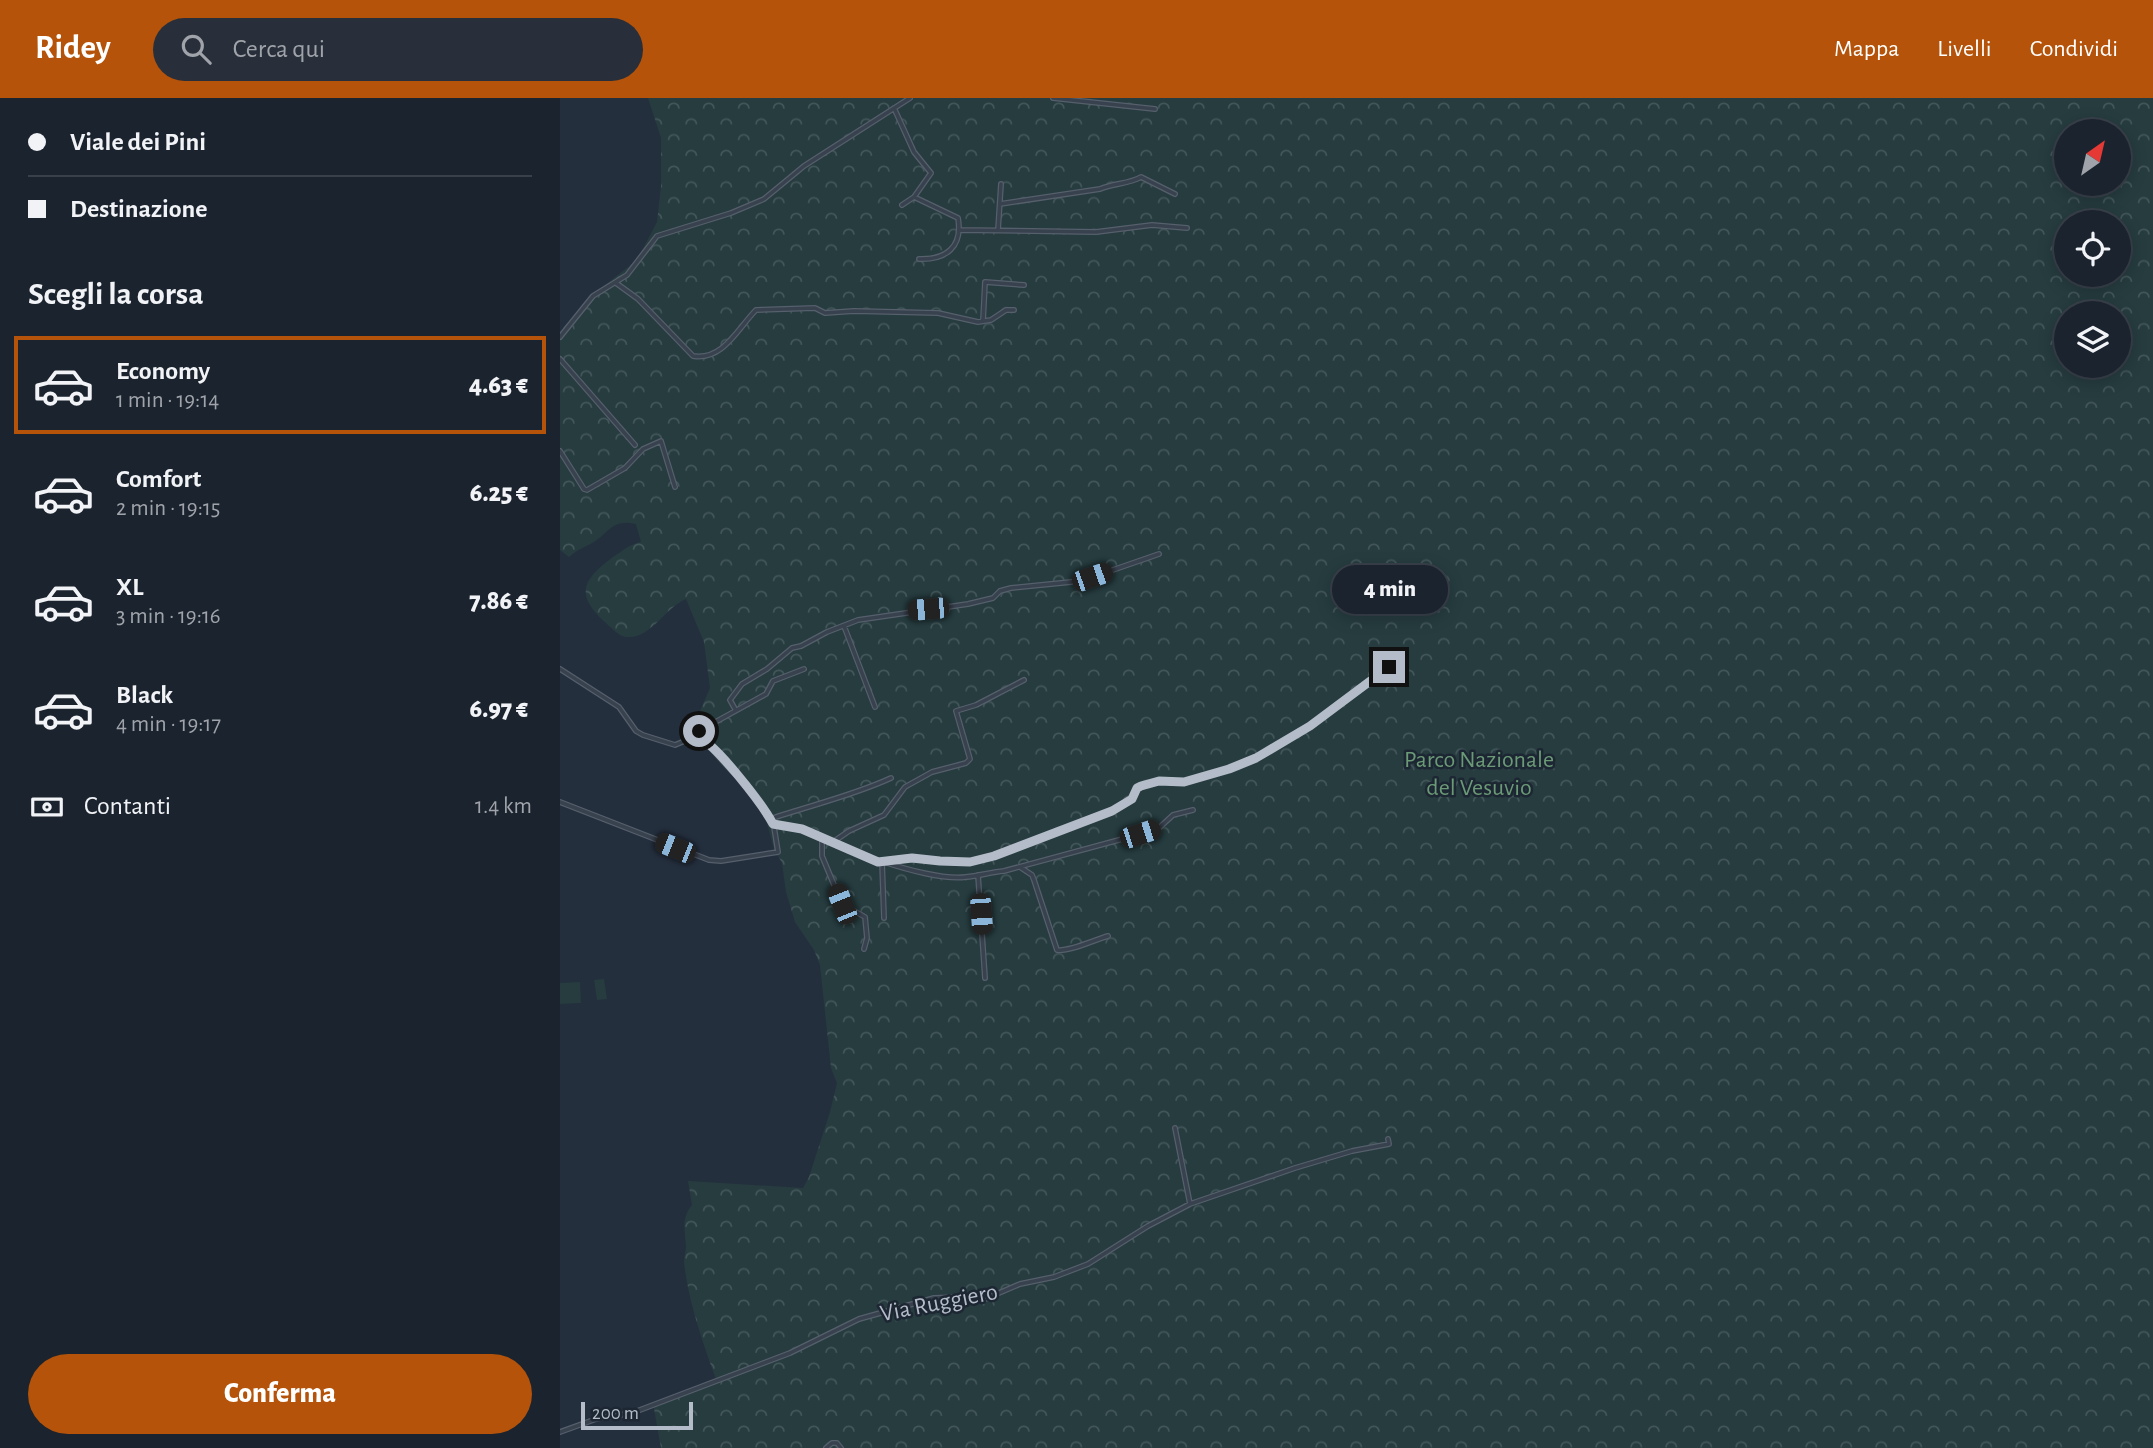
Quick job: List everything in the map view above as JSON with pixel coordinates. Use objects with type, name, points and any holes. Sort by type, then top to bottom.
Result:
[{"type":"street","points":[[560,337],[593,296],[617,283],[635,267],[657,236],[731,214],[764,200],[804,166],[910,98]]},
{"type":"street","points":[[1054,98],[1155,109]]},
{"type":"street","points":[[894,108],[914,152],[931,173],[914,197],[901,205]]},
{"type":"street","points":[[1000,204],[1100,189],[1142,177],[1175,194]]},
{"type":"street","points":[[999,230],[1001,184]]},
{"type":"street","points":[[914,197],[958,218],[959,230],[956,242],[944,255],[934,260],[919,259]]},
{"type":"street","points":[[959,230],[1096,232],[1159,225],[1187,229]]},
{"type":"street","points":[[983,321],[985,282],[1024,285]]},
{"type":"street","points":[[617,283],[638,299],[693,356],[699,357],[726,346],[756,310],[769,308],[783,311],[815,309],[825,313],[854,310],[938,313],[983,321],[991,320],[1006,310],[1014,310]]},
{"type":"street","points":[[560,359],[635,445]]},
{"type":"street","points":[[560,451],[587,490],[625,468],[643,449],[661,441],[675,487]]},
{"type":"street","points":[[735,709],[730,699],[743,684],[767,669],[792,648],[858,620],[968,604],[993,598],[1000,591],[1011,588],[1081,580],[1158,554]]},
{"type":"street","points":[[844,626],[875,707]]},
{"type":"street","points":[[883,862],[912,858],[970,862],[994,856],[1112,811],[1132,799],[1137,788],[1141,786],[1159,781],[1184,782],[1238,766],[1310,726],[1389,667]]},
{"type":"street","points":[[560,669],[619,707],[636,731],[675,745],[698,737],[701,730],[766,694],[773,681],[804,669]]},
{"type":"street","points":[[833,842],[849,831],[882,817],[905,787],[932,772],[967,763],[970,758],[956,711],[976,705],[1024,680]]},
{"type":"street","points":[[560,802],[709,860],[721,861],[778,852],[771,822],[747,784],[698,737]]},
{"type":"street","points":[[771,822],[836,797],[860,792],[891,778]]},
{"type":"street","points":[[771,822],[802,829],[883,862],[963,878],[1020,867],[1150,831],[1162,826],[1173,815],[1193,810]]},
{"type":"street","points":[[822,837],[822,856],[842,904],[865,917],[867,938],[864,949]]},
{"type":"street","points":[[883,862],[884,918]]},
{"type":"street","points":[[1020,867],[1030,873],[1034,880],[1057,950],[1069,949],[1108,936]]},
{"type":"street","points":[[978,875],[985,978]]},
{"type":"street","points":[[1175,1128],[1190,1204]]},
{"type":"street","name":"Via Ruggiero","points":[[560,1432],[586,1421],[639,1411],[790,1353],[859,1319],[934,1298],[988,1297],[1020,1284],[1054,1277],[1088,1264],[1148,1226],[1190,1204],[1294,1168],[1352,1151],[1389,1144],[1388,1139]]},
{"type":"street","points":[[826,1448],[832,1443],[837,1443],[841,1448]]},
{"type":"green space","name":"Parco Nazionale del Vesuvio","points":[[648,98],[2153,98],[2153,1448],[661,1448],[653,1403],[716,1379],[697,1322],[686,1277],[684,1225],[692,1205],[688,1181],[803,1188],[809,1177],[837,1083],[831,1068],[820,965],[814,950],[795,922],[786,892],[782,863],[774,849],[765,816],[743,784],[690,734],[710,688],[704,642],[686,599],[645,632],[637,636],[623,636],[614,631],[590,605],[586,588],[602,565],[626,548],[641,542],[636,524],[616,525],[569,557],[560,550],[560,332],[586,300],[637,260],[657,222],[661,186],[661,138]]},
{"type":"green space","points":[[604,979],[607,999],[597,1000],[594,980]]},
{"type":"green space","points":[[580,982],[581,1003],[560,1004],[560,983]]},
{"type":"route","points":[[699,731],[698,737],[747,784],[773,824],[802,829],[878,862],[900,858],[970,862],[1007,852],[1097,818],[1132,799],[1137,788],[1141,786],[1159,781],[1184,782],[1256,758],[1310,726],[1389,667]]}]
